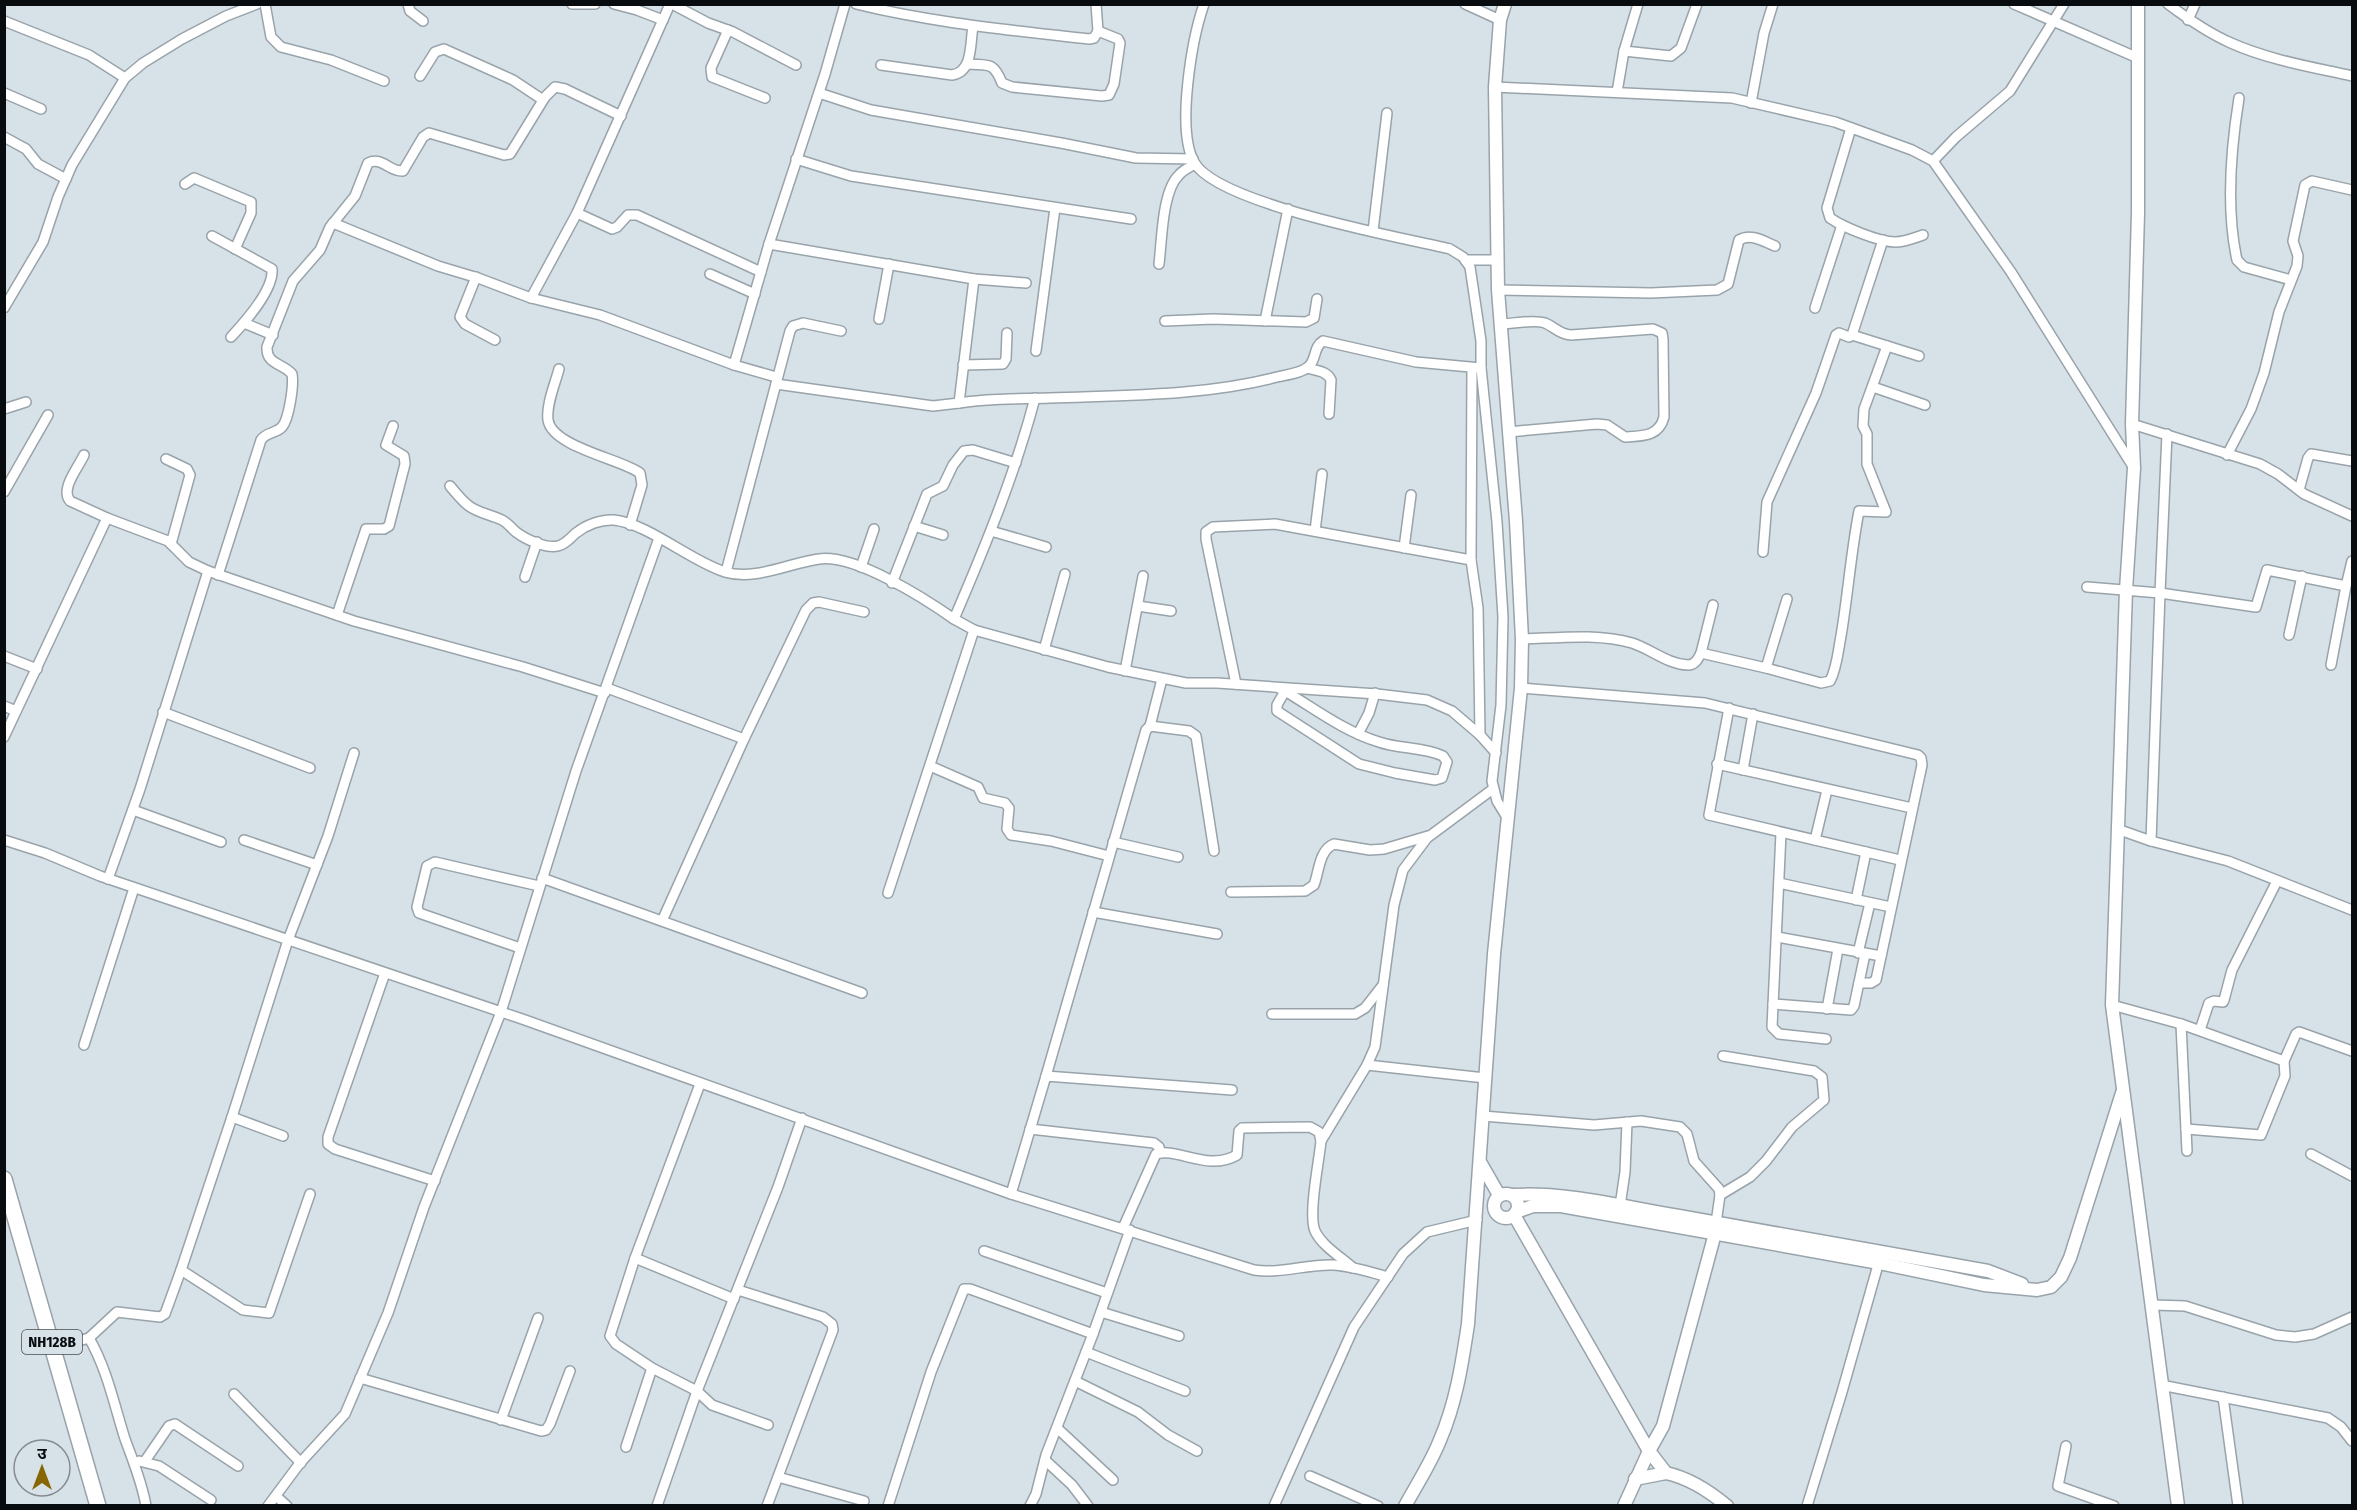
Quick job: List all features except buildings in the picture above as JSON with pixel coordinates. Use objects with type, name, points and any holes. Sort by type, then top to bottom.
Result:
[{"type":"highway","name":"NH128B","points":[[4,1179],[98,1506]]},
{"type":"street","points":[[4,308],[43,242],[66,179],[94,126],[125,78],[143,63],[182,39],[226,16],[257,4]]},
{"type":"street","points":[[264,4],[271,37],[280,47],[331,60],[384,81]]},
{"type":"street","points":[[408,4],[410,11],[423,21]]},
{"type":"street","points":[[572,4],[595,4]]},
{"type":"street","points":[[614,4],[663,20]]},
{"type":"street","points":[[531,298],[577,213],[671,4],[796,65]]},
{"type":"street","points":[[734,365],[769,244],[819,93],[844,4]]},
{"type":"street","points":[[862,5],[894,14],[973,26],[1089,39],[1094,38],[1098,31],[1096,4]]},
{"type":"street","points":[[1204,4],[1194,38],[1187,124],[1189,148],[1194,161],[1215,183],[1232,191],[1288,209],[1450,249],[1465,260],[1470,267],[1481,341],[1477,368],[1471,560],[1478,608],[1480,735]]},
{"type":"street","points":[[1465,4],[1500,20]]},
{"type":"street","points":[[1405,1506],[1439,1443],[1452,1407],[1461,1371],[1468,1324],[1494,954],[1521,688],[1522,639],[1516,521],[1498,290],[1495,87],[1500,20],[1505,4]]},
{"type":"street","points":[[1617,92],[1624,51],[1638,4]]},
{"type":"street","points":[[1624,51],[1671,56],[1677,53],[1681,48],[1697,4]]},
{"type":"street","points":[[1751,103],[1764,33],[1773,4]]},
{"type":"street","points":[[2014,4],[2138,58]]},
{"type":"street","points":[[1934,160],[1956,137],[2004,97],[2064,4]]},
{"type":"street","points":[[2138,4],[2138,213],[2132,424],[2134,468],[2126,590],[2112,1005],[2178,1506]]},
{"type":"street","points":[[2168,4],[2188,20],[2232,43],[2268,56],[2352,76]]},
{"type":"street","points":[[2188,20],[2195,4]]},
{"type":"street","points":[[4,21],[89,55],[125,78]]},
{"type":"street","points":[[881,65],[952,75],[963,72],[967,64],[973,26]]},
{"type":"street","points":[[728,30],[711,68],[712,77],[765,98]]},
{"type":"street","points":[[967,64],[992,67],[998,72],[1005,86],[1102,96],[1109,94],[1114,84],[1120,48],[1118,39],[1098,31]]},
{"type":"street","points":[[420,76],[435,52],[444,49],[513,80],[543,100]]},
{"type":"street","points":[[218,575],[261,440],[263,436],[279,430],[284,424],[293,389],[290,371],[268,358],[267,347],[290,287],[320,250],[333,223],[355,196],[366,166],[371,161],[381,161],[397,171],[403,171],[423,137],[429,133],[504,155],[510,154],[551,89],[560,87],[621,116]]},
{"type":"street","points":[[1495,87],[1732,99],[1835,122],[1934,160],[2011,272],[2134,468]]},
{"type":"street","points":[[4,93],[41,109]]},
{"type":"street","points":[[819,93],[870,110],[1061,142],[1136,158],[1194,161]]},
{"type":"street","points":[[2239,98],[2233,136],[2232,195],[2237,260],[2244,267],[2291,280]]},
{"type":"street","points":[[1373,231],[1388,113]]},
{"type":"street","points":[[1851,128],[1827,208],[1830,218],[1842,225],[1883,240],[1903,242],[1923,235]]},
{"type":"street","points":[[4,137],[26,149],[38,164],[66,179]]},
{"type":"street","points":[[796,159],[850,176],[1131,219]]},
{"type":"street","points":[[1158,264],[1167,196],[1179,174],[1194,161]]},
{"type":"street","points":[[184,184],[194,178],[251,202],[251,213],[235,249]]},
{"type":"street","points":[[2228,455],[2251,409],[2261,382],[2279,312],[2298,260],[2293,241],[2305,185],[2312,181],[2352,190]]},
{"type":"street","points":[[1036,351],[1055,208]]},
{"type":"street","points":[[1265,321],[1288,209]]},
{"type":"street","points":[[577,213],[612,229],[630,214],[637,215],[761,272]]},
{"type":"street","points":[[333,223],[438,266],[476,277],[531,298],[600,315],[776,381],[933,406],[976,400],[1145,394],[1214,389],[1260,381],[1307,368],[1327,374],[1331,380],[1329,414]]},
{"type":"street","points":[[1815,308],[1842,225]]},
{"type":"street","points":[[212,236],[271,267],[273,273],[264,293],[244,323],[231,337]]},
{"type":"street","points":[[1498,290],[1652,293],[1717,290],[1728,284],[1739,240],[1755,238],[1775,246]]},
{"type":"street","points":[[1852,335],[1883,240]]},
{"type":"street","points":[[769,244],[974,279],[1026,283]]},
{"type":"street","points":[[1465,260],[1498,260]]},
{"type":"street","points":[[879,320],[889,264]]},
{"type":"street","points":[[710,274],[755,294]]},
{"type":"street","points":[[476,277],[460,317],[465,324],[495,340]]},
{"type":"street","points":[[959,403],[974,279]]},
{"type":"street","points":[[1165,321],[1213,319],[1306,322],[1311,321],[1315,315],[1317,299]]},
{"type":"street","points":[[726,572],[776,381],[793,326],[803,322],[841,331]]},
{"type":"street","points":[[1501,324],[1538,322],[1563,334],[1571,335],[1653,329],[1662,333],[1663,339],[1664,417],[1659,429],[1653,434],[1625,437],[1607,425],[1597,424],[1509,432]]},
{"type":"street","points":[[244,323],[273,335]]},
{"type":"street","points":[[963,366],[1004,364],[1007,333]]},
{"type":"street","points":[[1763,552],[1767,502],[1816,393],[1836,335],[1839,333],[1849,337],[1852,335],[1918,356]]},
{"type":"street","points":[[1307,368],[1323,340],[1416,362],[1477,368]]},
{"type":"street","points":[[1701,653],[1821,683],[1830,681],[1834,672],[1859,511],[1887,512],[1868,464],[1867,434],[1863,426],[1864,409],[1887,346]]},
{"type":"street","points":[[1477,368],[1497,522],[1503,617],[1501,705],[1492,789],[1508,820]]},
{"type":"street","points":[[559,369],[549,409],[548,423],[554,432],[569,442],[640,474],[642,485],[630,525]]},
{"type":"street","points":[[1873,387],[1925,405]]},
{"type":"street","points":[[954,619],[991,531],[1016,463],[1035,398]]},
{"type":"street","points":[[4,409],[26,402]]},
{"type":"street","points":[[4,492],[48,415]]},
{"type":"street","points":[[2132,424],[2269,468],[2299,490],[2352,516]]},
{"type":"street","points":[[337,615],[366,529],[371,527],[384,529],[389,526],[405,464],[404,456],[386,445],[393,426]]},
{"type":"street","points":[[2151,841],[2167,434]]},
{"type":"street","points":[[892,583],[927,494],[943,486],[953,465],[964,451],[973,450],[1016,463]]},
{"type":"street","points":[[2299,490],[2308,458],[2312,454],[2352,461]]},
{"type":"street","points":[[84,456],[66,494],[70,501],[107,518],[161,538],[171,544],[189,562],[208,571],[337,615],[605,691],[744,739]]},
{"type":"street","points":[[166,459],[187,469],[190,476],[171,544]]},
{"type":"street","points":[[1315,531],[1322,474]]},
{"type":"street","points":[[450,486],[469,506],[503,520],[516,532],[548,547],[561,545],[584,527],[603,520],[612,520],[659,538],[700,561],[726,572],[739,574],[761,572],[832,558],[861,567],[926,600],[974,630],[1125,671],[1191,683],[1375,693],[1412,697],[1440,705],[1452,711],[1480,735],[1496,753]]},
{"type":"street","points":[[1404,548],[1411,495]]},
{"type":"street","points":[[4,737],[107,518]]},
{"type":"street","points":[[1236,684],[1206,532],[1213,527],[1263,523],[1471,560]]},
{"type":"street","points":[[914,526],[943,535]]},
{"type":"street","points":[[861,567],[874,529]]},
{"type":"street","points":[[991,531],[1046,547]]},
{"type":"street","points":[[268,1506],[301,1463],[339,1423],[349,1406],[388,1314],[424,1208],[501,1012],[576,771],[659,538]]},
{"type":"street","points":[[525,576],[537,542]]},
{"type":"street","points":[[2331,665],[2352,561]]},
{"type":"street","points":[[2087,587],[2160,593],[2256,607],[2267,570],[2346,586]]},
{"type":"street","points":[[108,879],[133,810],[208,571]]},
{"type":"street","points":[[1044,650],[1065,574]]},
{"type":"street","points":[[1125,671],[1143,576]]},
{"type":"street","points":[[2289,635],[2302,576]]},
{"type":"street","points":[[1766,668],[1787,599]]},
{"type":"street","points":[[662,921],[744,739],[809,606],[819,602],[864,612]]},
{"type":"street","points":[[1522,639],[1591,637],[1614,639],[1641,646],[1675,662],[1689,665],[1697,660],[1701,653],[1713,605]]},
{"type":"street","points":[[1138,606],[1171,610]]},
{"type":"street","points":[[888,893],[974,630]]},
{"type":"street","points":[[4,656],[37,669]]},
{"type":"street","points":[[1011,1194],[1162,679]]},
{"type":"street","points":[[1521,688],[1687,701],[1729,708],[1918,755],[1922,765],[1874,983],[1859,982]]},
{"type":"street","points":[[1281,689],[1358,734],[1388,745],[1443,756],[1446,762],[1442,778],[1435,780],[1395,773],[1349,760],[1277,711],[1281,689]]},
{"type":"street","points":[[1358,734],[1369,713],[1375,693]]},
{"type":"street","points":[[4,706],[16,711]]},
{"type":"street","points":[[1729,708],[1709,815],[1900,860]]},
{"type":"street","points":[[162,712],[310,768]]},
{"type":"street","points":[[1743,770],[1753,714]]},
{"type":"street","points":[[1149,726],[1189,731],[1196,736],[1214,851]]},
{"type":"street","points":[[54,1348],[89,1338],[117,1312],[155,1318],[165,1314],[232,1118],[288,940],[317,865],[354,753]]},
{"type":"street","points":[[1718,764],[1912,808]]},
{"type":"street","points":[[930,766],[978,787],[983,798],[1008,806],[1006,829],[1011,835],[1051,841],[1109,856]]},
{"type":"street","points":[[1353,1268],[1319,1236],[1313,1223],[1322,1141],[1367,1065],[1377,1038],[1394,905],[1403,870],[1410,858],[1432,834],[1492,789]]},
{"type":"street","points":[[1815,840],[1827,790]]},
{"type":"street","points":[[133,810],[221,842]]},
{"type":"street","points":[[2117,829],[2151,841],[2228,861],[2352,910]]},
{"type":"street","points":[[1781,833],[1772,1027],[1779,1034],[1826,1039]]},
{"type":"street","points":[[1231,892],[1305,891],[1314,885],[1324,851],[1329,846],[1334,844],[1370,850],[1384,849],[1432,834]]},
{"type":"street","points":[[4,840],[134,888],[501,1012],[1011,1194],[1254,1270],[1279,1272],[1332,1265],[1388,1277]]},
{"type":"street","points":[[244,840],[317,865]]},
{"type":"street","points":[[1113,842],[1178,857]]},
{"type":"street","points":[[1856,900],[1866,852]]},
{"type":"street","points":[[520,948],[419,913],[417,907],[426,866],[435,862],[540,882],[662,921],[862,993]]},
{"type":"street","points":[[2200,1030],[2209,1003],[2223,1002],[2232,970],[2277,881]]},
{"type":"street","points":[[1779,883],[1891,908]]},
{"type":"street","points":[[84,1045],[134,888]]},
{"type":"street","points":[[1773,1004],[1851,1010],[1859,982],[1870,903]]},
{"type":"street","points":[[1092,912],[1217,934]]},
{"type":"street","points":[[1777,937],[1881,956]]},
{"type":"street","points":[[1827,1009],[1838,949]]},
{"type":"street","points":[[385,973],[328,1137],[328,1144],[335,1149],[435,1181]]},
{"type":"street","points":[[1272,1014],[1355,1014],[1365,1008],[1384,983]]},
{"type":"street","points":[[2112,1005],[2200,1030],[2284,1061]]},
{"type":"street","points":[[2181,1024],[2187,1151]]},
{"type":"street","points":[[2186,1129],[2261,1136],[2285,1076],[2284,1061],[2299,1032],[2352,1051]]},
{"type":"street","points":[[1720,1195],[1743,1182],[1757,1170],[1792,1127],[1821,1103],[1825,1096],[1822,1077],[1814,1071],[1723,1056]]},
{"type":"street","points":[[1367,1065],[1485,1078]]},
{"type":"street","points":[[1046,1076],[1232,1090]]},
{"type":"street","points":[[700,1084],[635,1258],[610,1336],[616,1344],[652,1368],[697,1391],[716,1407],[768,1425]]},
{"type":"street","points":[[1274,1506],[1354,1327],[1403,1254],[1427,1232],[1477,1220],[1494,1208],[1499,1195],[1507,1193],[1565,1197],[1620,1206],[1880,1258],[1984,1285],[2037,1290],[2051,1287],[2061,1277],[2070,1258],[2123,1088]]},
{"type":"street","points":[[1483,1116],[1594,1125],[1641,1121],[1683,1129],[1687,1134],[1692,1156],[1717,1186],[1720,1195],[1716,1227],[1673,1393],[1663,1426],[1649,1450],[1624,1506]]},
{"type":"street","points":[[232,1118],[283,1136]]},
{"type":"street","points":[[657,1506],[697,1391],[802,1118]]},
{"type":"street","points":[[1620,1206],[1625,1172],[1626,1122]]},
{"type":"street","points":[[1034,1503],[1045,1460],[1101,1312],[1153,1157],[1160,1153],[1207,1161],[1232,1158],[1237,1155],[1239,1130],[1246,1128],[1310,1127],[1319,1132],[1322,1141]]},
{"type":"street","points":[[1030,1129],[1154,1143],[1160,1147],[1160,1153]]},
{"type":"street","points":[[2311,1154],[2352,1173]]},
{"type":"street","points":[[1479,1161],[1499,1195]]},
{"type":"street","points":[[181,1270],[243,1310],[269,1313],[310,1194]]},
{"type":"street","points":[[1512,1195],[1517,1200],[1515,1214],[1649,1450],[1666,1473]]},
{"type":"street","points":[[1494,1208],[1500,1217],[1505,1218],[1533,1206],[1561,1206],[1716,1227]]},
{"type":"street","points":[[984,1251],[1107,1293]]},
{"type":"street","points":[[635,1258],[736,1294],[823,1317],[832,1324],[832,1336],[766,1506]]},
{"type":"street","points":[[1807,1506],[1880,1258]]},
{"type":"street","points":[[888,1506],[931,1372],[964,1289],[969,1288],[1093,1334]]},
{"type":"street","points":[[2153,1305],[2185,1306],[2276,1335],[2295,1337],[2314,1334],[2352,1317]]},
{"type":"street","points":[[1101,1312],[1179,1336]]},
{"type":"street","points":[[501,1420],[538,1318]]},
{"type":"street","points":[[89,1338],[103,1362],[146,1506]]},
{"type":"street","points":[[1086,1352],[1185,1391]]},
{"type":"street","points":[[626,1447],[652,1368]]},
{"type":"street","points":[[360,1378],[537,1431],[546,1430],[550,1424],[570,1371]]},
{"type":"street","points":[[1075,1381],[1138,1412],[1159,1430],[1197,1451]]},
{"type":"street","points":[[2161,1385],[2328,1418],[2342,1427],[2352,1441]]},
{"type":"street","points":[[234,1394],[301,1463]]},
{"type":"street","points":[[2223,1397],[2238,1506]]},
{"type":"street","points":[[145,1461],[170,1426],[175,1424],[238,1466]]},
{"type":"street","points":[[1057,1428],[1113,1480]]},
{"type":"street","points":[[2066,1446],[2058,1486],[2114,1506]]},
{"type":"street","points":[[1045,1460],[1072,1485],[1088,1506]]},
{"type":"street","points":[[134,1461],[145,1461],[159,1466],[211,1500]]},
{"type":"street","points":[[1635,1479],[1666,1473],[1682,1477],[1704,1488],[1726,1506]]},
{"type":"street","points":[[1310,1476],[1378,1506]]},
{"type":"street","points":[[778,1477],[864,1501]]},
{"type":"street","points":[[276,1496],[287,1506]]}]
